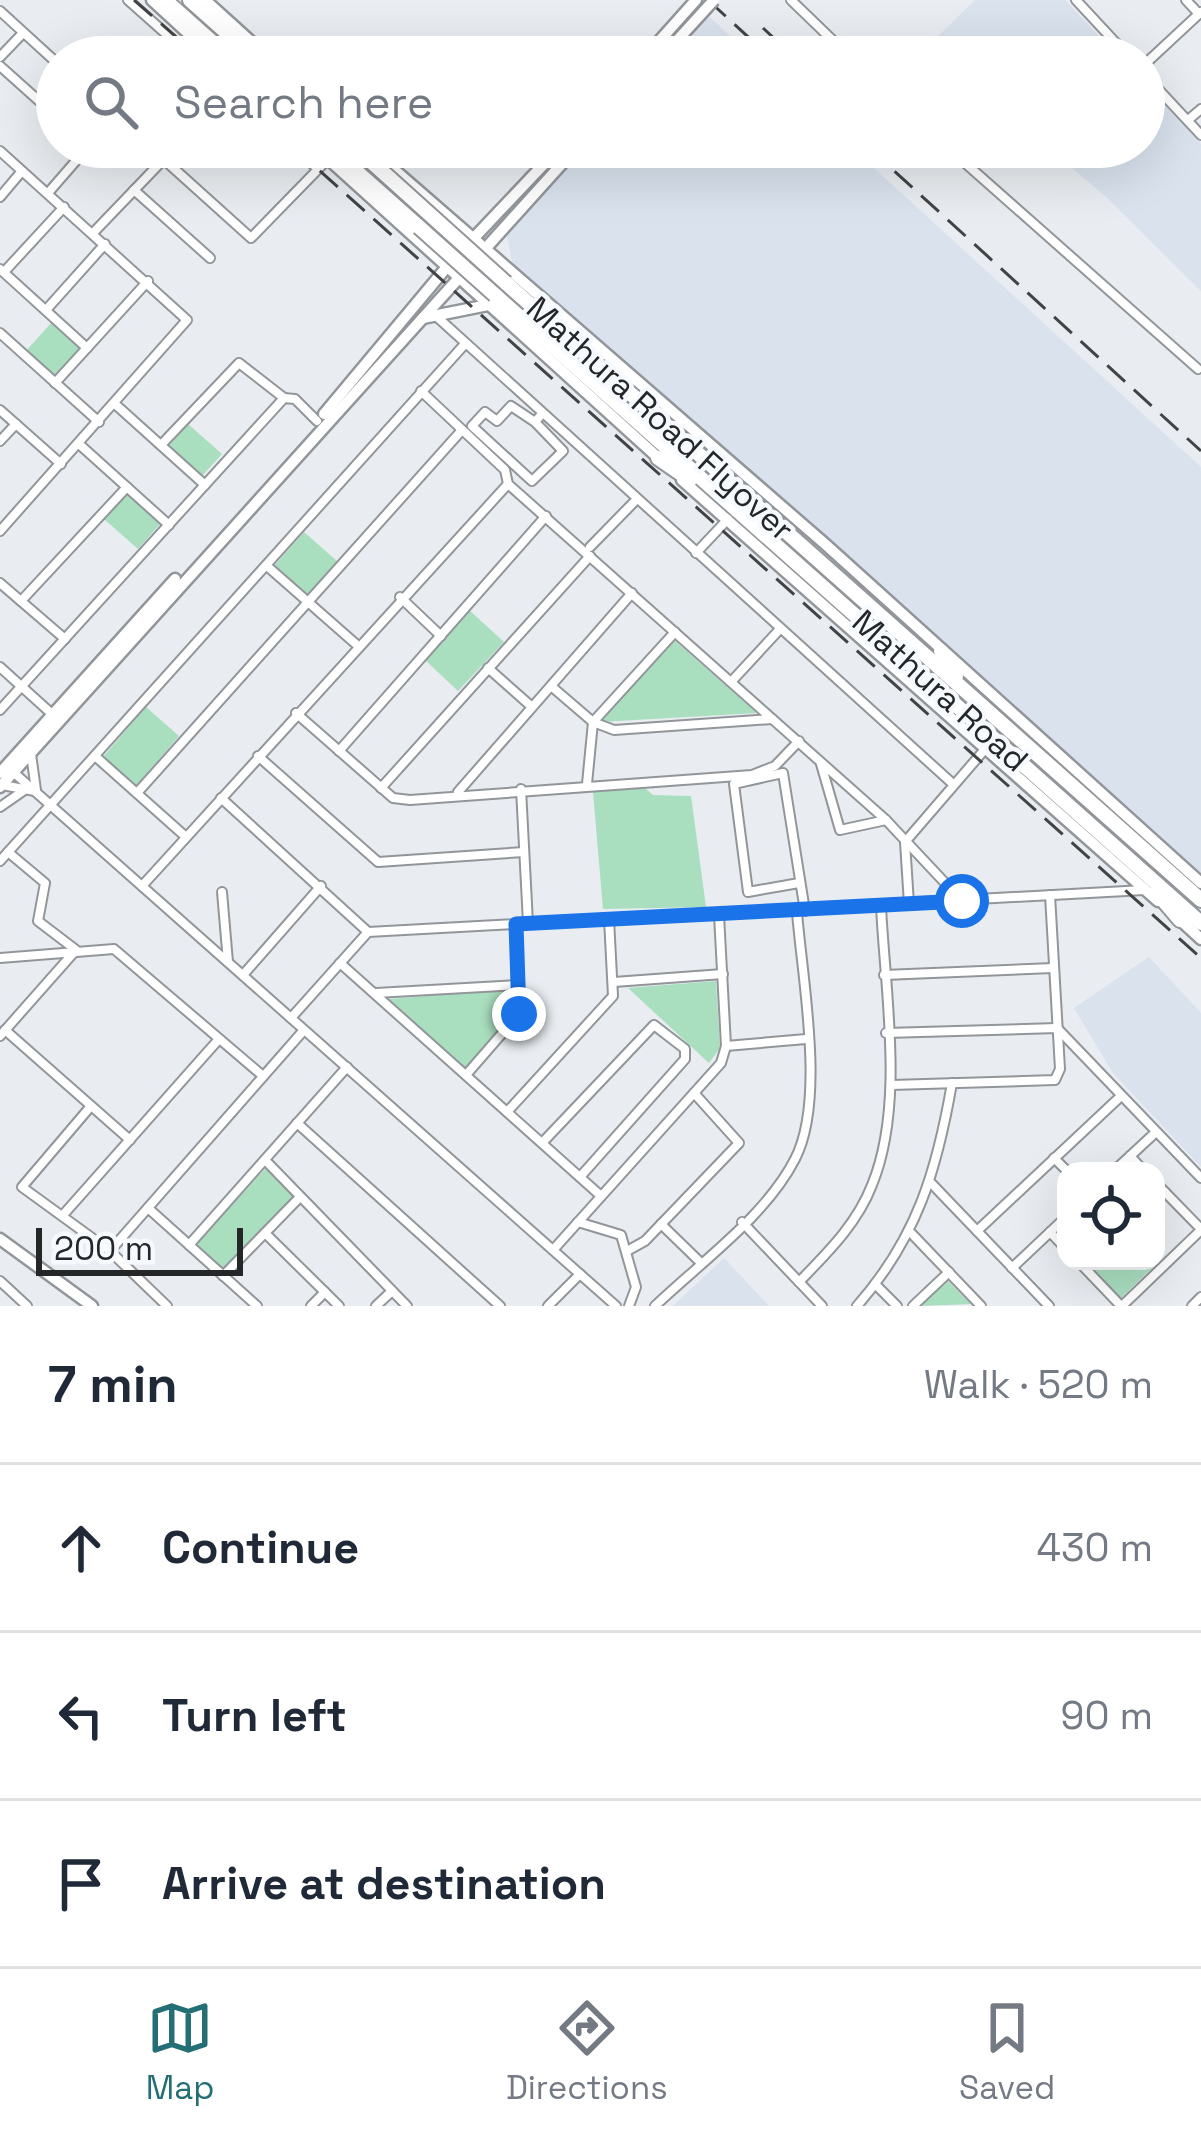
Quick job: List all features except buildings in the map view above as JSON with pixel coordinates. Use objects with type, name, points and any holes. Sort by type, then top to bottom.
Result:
[{"type":"highway","points":[[166,0],[206,36]]},
{"type":"highway","points":[[190,0],[230,36]]},
{"type":"highway","name":"Mathura Road Flyover","points":[[345,168],[753,524]]},
{"type":"highway","name":"Mathura Road Flyover","points":[[379,168],[965,690]]},
{"type":"highway","points":[[658,458],[753,524]]},
{"type":"highway","name":"Mathura Road","points":[[753,524],[1127,857]]},
{"type":"highway","points":[[941,651],[965,690]]},
{"type":"highway","name":"Mathura Road","points":[[965,690],[1201,900]]},
{"type":"highway","points":[[1127,857],[1180,920]]},
{"type":"highway","points":[[1127,857],[1201,922]]},
{"type":"main road","points":[[152,0],[191,36]]},
{"type":"main road","points":[[205,0],[245,36]]},
{"type":"main road","points":[[664,36],[696,0]]},
{"type":"main road","points":[[681,36],[714,0]]},
{"type":"main road","points":[[344,168],[658,458],[1201,939]]},
{"type":"main road","points":[[394,168],[1201,883]]},
{"type":"main road","points":[[396,168],[418,179],[473,226],[505,214],[554,168]]},
{"type":"main road","points":[[501,264],[500,230],[505,214],[543,168]]},
{"type":"main road","points":[[420,238],[437,229],[441,209]]},
{"type":"main road","points":[[4,777],[488,222]]},
{"type":"main road","points":[[4,777],[31,754],[57,717],[500,230]]},
{"type":"main road","points":[[481,293],[488,274],[501,264]]},
{"type":"main road","points":[[419,319],[493,304]]},
{"type":"main road","points":[[0,1239],[92,1306]]},
{"type":"street","points":[[128,0],[168,36]]},
{"type":"street","points":[[791,0],[828,36]]},
{"type":"street","points":[[1076,0],[1109,36]]},
{"type":"street","points":[[1165,48],[1200,13],[1186,0]]},
{"type":"street","points":[[0,11],[36,44]]},
{"type":"street","points":[[23,33],[0,62],[36,97]]},
{"type":"street","points":[[1165,93],[1201,135]]},
{"type":"street","points":[[1188,120],[1201,109]]},
{"type":"street","points":[[0,151],[182,311],[186,328],[0,531]]},
{"type":"street","points":[[48,193],[70,168]]},
{"type":"street","points":[[93,233],[155,168]]},
{"type":"street","points":[[174,168],[251,238],[318,170]]},
{"type":"street","points":[[971,168],[1198,369]]},
{"type":"street","points":[[0,197],[22,171]]},
{"type":"street","points":[[134,190],[210,258]]},
{"type":"street","points":[[64,207],[2,270],[87,348]]},
{"type":"street","points":[[46,310],[105,244]]},
{"type":"street","points":[[56,383],[148,281]]},
{"type":"street","points":[[435,315],[538,418],[952,784]]},
{"type":"street","points":[[0,333],[99,422]]},
{"type":"street","points":[[0,352],[10,341]]},
{"type":"street","points":[[0,861],[464,345]]},
{"type":"street","points":[[160,445],[239,363],[284,398],[296,399],[317,422]]},
{"type":"street","points":[[421,392],[505,470],[508,484],[590,551],[886,820],[962,901]]},
{"type":"street","points":[[0,710],[284,398]]},
{"type":"street","points":[[116,404],[205,485]]},
{"type":"street","points":[[519,492],[563,451],[538,418],[511,406],[497,421],[485,412],[472,426],[530,480]]},
{"type":"street","points":[[0,410],[61,464]]},
{"type":"street","points":[[0,441],[16,424]]},
{"type":"street","points":[[137,794],[462,430]]},
{"type":"street","points":[[79,444],[169,525]]},
{"type":"street","points":[[142,886],[400,597],[508,484]]},
{"type":"street","points":[[21,601],[127,487]]},
{"type":"street","points":[[381,788],[635,500]]},
{"type":"street","points":[[339,751],[546,516]]},
{"type":"street","points":[[696,553],[729,518]]},
{"type":"street","points":[[267,566],[357,645]]},
{"type":"street","points":[[0,583],[65,639]]},
{"type":"street","points":[[457,793],[632,593]]},
{"type":"street","points":[[400,597],[441,636]]},
{"type":"street","points":[[731,682],[780,628]]},
{"type":"street","points":[[587,784],[593,722],[675,632]]},
{"type":"street","points":[[0,667],[57,717]]},
{"type":"street","points":[[488,668],[532,707]]},
{"type":"street","points":[[551,686],[593,722],[614,730],[773,718]]},
{"type":"street","points":[[296,713],[393,798],[410,800],[521,788],[752,775],[775,766],[799,741]]},
{"type":"street","points":[[909,904],[905,842],[987,747]]},
{"type":"street","points":[[31,754],[36,792]]},
{"type":"street","points":[[95,756],[186,837]]},
{"type":"street","points":[[258,756],[378,862],[524,852]]},
{"type":"street","points":[[820,762],[840,830],[886,820]]},
{"type":"street","points":[[656,1306],[779,1184],[798,1154],[810,1093],[799,883],[783,773],[734,784],[748,892],[799,883]]},
{"type":"street","points":[[4,777],[36,792]]},
{"type":"street","points":[[4,777],[36,792],[616,1306]]},
{"type":"street","points":[[521,788],[528,923]]},
{"type":"street","points":[[0,807],[24,790]]},
{"type":"street","points":[[221,798],[368,932]]},
{"type":"street","points":[[8,852],[45,883],[38,921],[76,950]]},
{"type":"street","points":[[243,975],[321,886]]},
{"type":"street","points":[[291,1018],[368,932],[1146,890]]},
{"type":"street","points":[[222,892],[228,962]]},
{"type":"street","points":[[891,1085],[1055,1080],[1060,1069],[1050,895]]},
{"type":"street","points":[[799,1282],[839,1241],[872,1187],[891,1085],[880,906]]},
{"type":"street","points":[[553,1250],[721,1063],[726,1046],[719,915]]},
{"type":"street","points":[[507,1112],[608,1003],[614,982],[609,920]]},
{"type":"street","points":[[466,1075],[514,1023],[519,985],[516,924]]},
{"type":"street","points":[[0,958],[114,949],[263,1076]]},
{"type":"street","points":[[76,950],[3,1033],[130,1140]]},
{"type":"street","points":[[340,963],[601,1196]]},
{"type":"street","points":[[884,975],[1054,968]]},
{"type":"street","points":[[614,982],[723,974]]},
{"type":"street","points":[[374,993],[519,985]]},
{"type":"street","points":[[542,1143],[654,1025],[685,1049],[686,1059],[580,1178]]},
{"type":"street","points":[[886,1034],[1057,1028],[1201,1178]]},
{"type":"street","points":[[110,1251],[304,1030]]},
{"type":"street","points":[[63,1215],[219,1039]]},
{"type":"street","points":[[726,1046],[806,1039]]},
{"type":"street","points":[[189,1245],[347,1067]]},
{"type":"street","points":[[857,1306],[911,1233],[932,1184],[952,1083]]},
{"type":"street","points":[[627,1251],[662,1224],[739,1143],[694,1094]]},
{"type":"street","points":[[977,1231],[1121,1096]]},
{"type":"street","points":[[91,1106],[22,1187],[110,1251],[167,1306]]},
{"type":"street","points":[[297,1124],[500,1306]]},
{"type":"street","points":[[1124,1162],[1156,1132]]},
{"type":"street","points":[[1130,1156],[1136,1162]]},
{"type":"street","points":[[1054,1158],[1058,1162]]},
{"type":"street","points":[[265,1160],[407,1306]]},
{"type":"street","points":[[932,1184],[1047,1306]]},
{"type":"street","points":[[1087,1270],[1121,1306],[1201,1229],[1165,1192]]},
{"type":"street","points":[[223,1276],[300,1197]]},
{"type":"street","points":[[148,1208],[257,1306]]},
{"type":"street","points":[[578,1222],[621,1235],[637,1287],[629,1306]]},
{"type":"street","points":[[742,1222],[822,1306]]},
{"type":"street","points":[[662,1224],[700,1262]]},
{"type":"street","points":[[1012,1268],[1057,1225]]},
{"type":"street","points":[[1050,1232],[1057,1239]]},
{"type":"street","points":[[265,1233],[339,1306]]},
{"type":"street","points":[[911,1233],[979,1305]]},
{"type":"street","points":[[913,1306],[949,1272]]},
{"type":"street","points":[[548,1306],[580,1274]]},
{"type":"street","points":[[875,1284],[897,1306]]},
{"type":"street","points":[[1,1285],[22,1304]]},
{"type":"street","points":[[376,1306],[392,1291]]},
{"type":"street","points":[[311,1306],[325,1292]]},
{"type":"street","points":[[1192,1306],[1201,1297]]},
{"type":"shaded area","points":[[975,0],[1065,0],[1099,36],[938,36]]},
{"type":"shaded area","points":[[706,14],[730,36],[687,36]]},
{"type":"shaded area","points":[[1165,105],[1201,144],[1201,291],[1072,168],[1165,168]]},
{"type":"shaded area","points":[[568,168],[874,168],[1201,467],[1201,885],[526,281],[512,261],[507,236]]},
{"type":"shaded area","points":[[1149,957],[1201,1013],[1201,1167],[1113,1073],[1074,1008]]},
{"type":"shaded area","points":[[724,1258],[769,1306],[673,1306]]},
{"type":"green space","points":[[52,322],[81,349],[55,377],[26,351]]},
{"type":"green space","points":[[188,424],[222,454],[202,476],[169,446]]},
{"type":"green space","points":[[126,494],[160,524],[138,549],[104,519]]},
{"type":"green space","points":[[304,532],[337,561],[307,595],[274,566]]},
{"type":"green space","points":[[469,610],[504,642],[458,691],[424,659]]},
{"type":"green space","points":[[674,640],[757,713],[600,722]]},
{"type":"green space","points":[[146,707],[179,736],[136,786],[103,757]]},
{"type":"green space","points":[[645,788],[653,795],[691,796],[706,907],[603,909],[593,792]]},
{"type":"green space","points":[[716,981],[720,1048],[709,1063],[628,988]]},
{"type":"green space","points":[[512,989],[514,1014],[465,1068],[389,999]]},
{"type":"green space","points":[[267,1167],[295,1196],[223,1272],[195,1245]]},
{"type":"green space","points":[[1094,1270],[1150,1270],[1120,1299]]},
{"type":"green space","points":[[947,1280],[971,1304],[921,1306]]},
{"type":"railway","points":[[134,0],[175,36]]},
{"type":"railway","points":[[708,0],[747,36]]},
{"type":"railway","points":[[763,28],[772,36]]},
{"type":"railway","points":[[317,168],[1201,958]]},
{"type":"railway","points":[[891,168],[1201,451]]},
{"type":"route","points":[[519,1014],[516,924],[962,901]]}]
